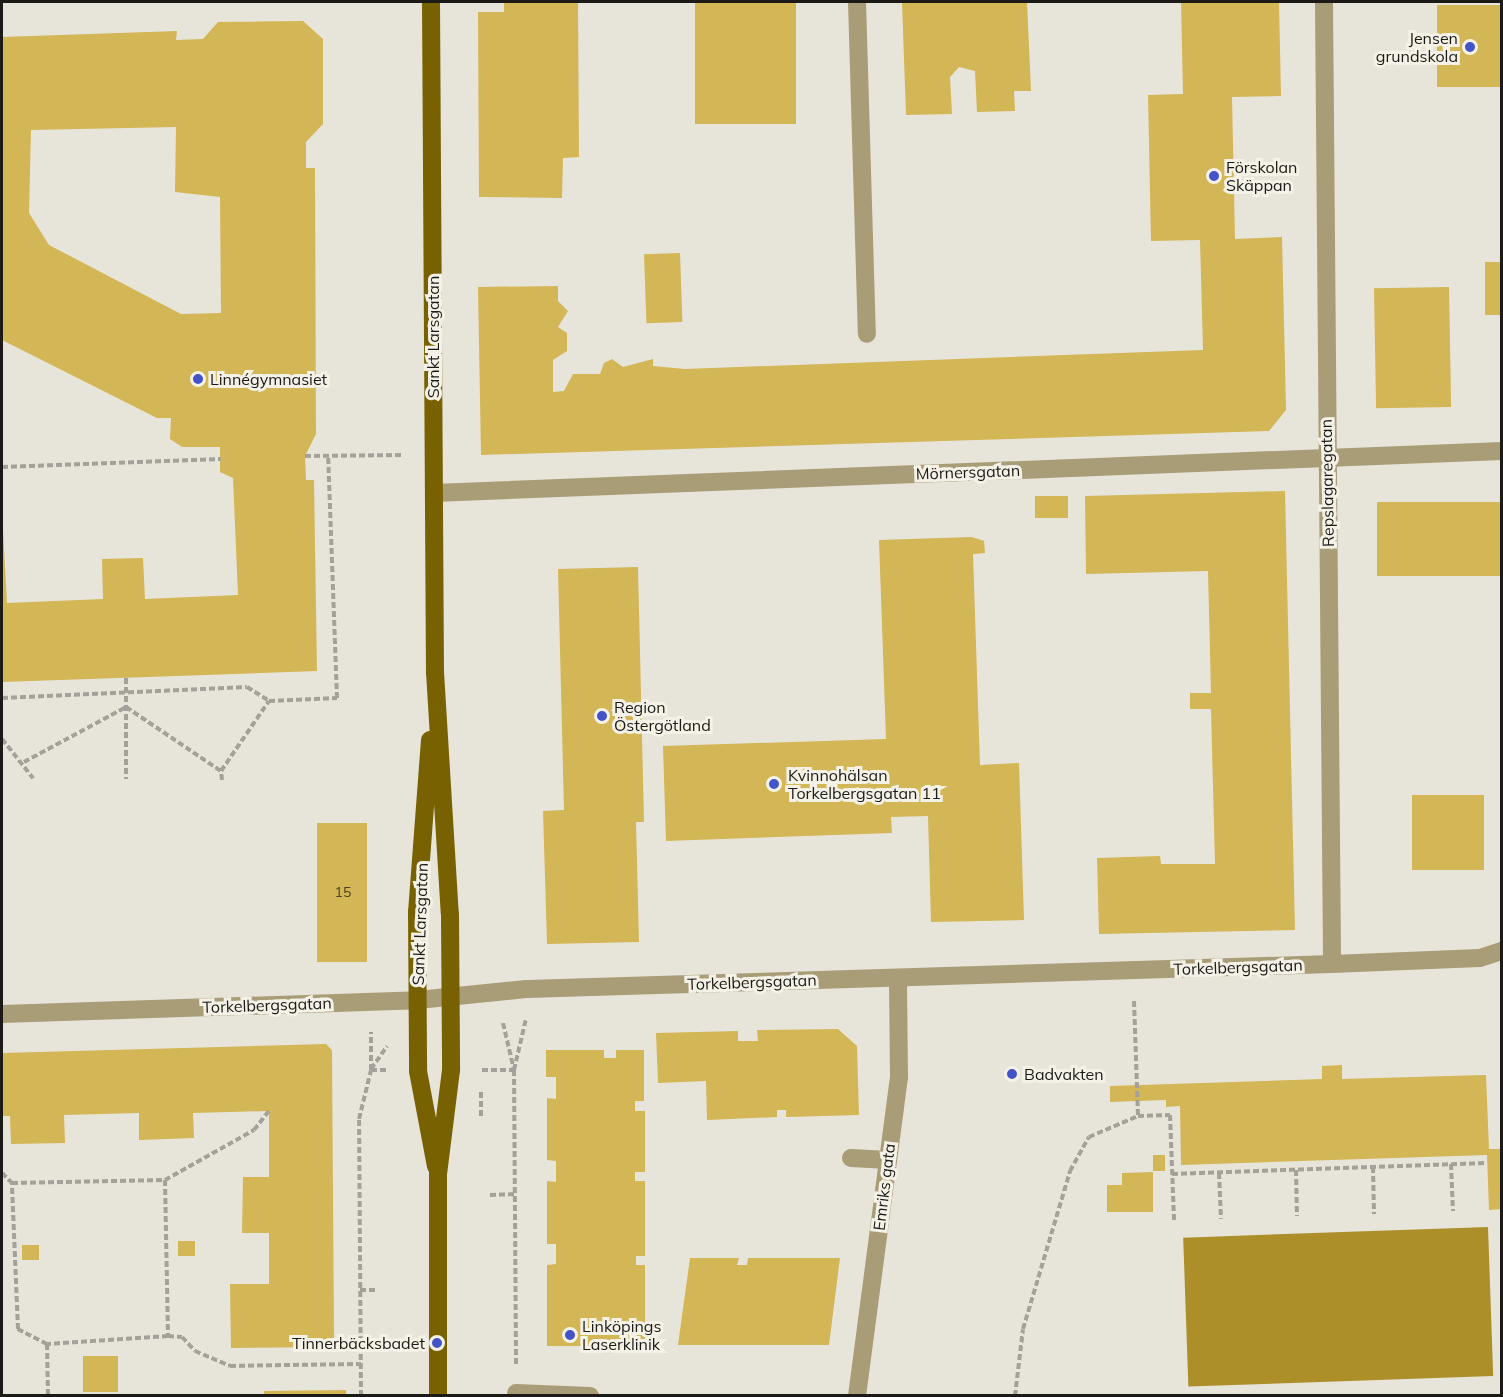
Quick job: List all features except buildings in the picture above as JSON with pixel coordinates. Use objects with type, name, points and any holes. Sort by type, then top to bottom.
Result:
[{"type":"main road","name":"Sankt Larsgatan","points":[[431,2],[435,672],[451,997],[452,1088],[438,1174],[438,1395]]},
{"type":"main road","name":"Sankt Larsgatan","points":[[435,672],[417,912],[418,1092],[438,1174]]},
{"type":"street","points":[[857,2],[867,334]]},
{"type":"street","name":"Repslagaregatan","points":[[1324,2],[1326,459],[1332,964]]},
{"type":"street","name":"Mörnersgatan","points":[[434,493],[1502,451]]},
{"type":"street","name":"Torkelbergsgatan","points":[[2,1014],[418,1000],[527,989],[1480,958],[1502,951]]},
{"type":"street","name":"Emriks gata","points":[[857,1395],[899,1077],[898,978]]},
{"type":"street","points":[[851,1158],[888,1160]]},
{"type":"street","points":[[516,1393],[590,1395]]},
{"type":"path","points":[[305,456],[433,455]]},
{"type":"path","points":[[2,698],[126,689],[247,687],[270,701],[337,698],[328,456]]},
{"type":"path","points":[[2,467],[221,459]]},
{"type":"path","points":[[126,678],[126,779]]},
{"type":"path","points":[[222,780],[221,771],[270,701]]},
{"type":"path","points":[[126,707],[221,771]]},
{"type":"path","points":[[24,762],[126,707]]},
{"type":"path","points":[[2,739],[24,762],[33,778]]},
{"type":"path","points":[[1133,970],[1138,1116]]},
{"type":"path","points":[[516,1393],[514,1070],[525,1036],[527,989]]},
{"type":"path","points":[[361,1395],[359,1119],[371,1070],[370,1002]]},
{"type":"path","points":[[482,1116],[481,1070],[514,1070]]},
{"type":"path","points":[[12,1183],[165,1180],[255,1130],[269,1112]]},
{"type":"path","points":[[1015,1395],[1023,1329],[1070,1171],[1089,1137],[1138,1116],[1170,1115],[1174,1221]]},
{"type":"path","points":[[1173,1174],[1487,1163]]},
{"type":"path","points":[[1451,1164],[1453,1211]]},
{"type":"path","points":[[1372,1167],[1374,1214]]},
{"type":"path","points":[[1296,1170],[1298,1216]]},
{"type":"path","points":[[2,1173],[12,1183],[18,1329],[47,1344],[182,1337],[195,1351],[230,1366],[361,1364]]},
{"type":"path","points":[[1219,1173],[1221,1219]]},
{"type":"path","points":[[165,1180],[168,1336]]},
{"type":"path","points":[[490,1195],[514,1194]]},
{"type":"path","points":[[360,1290],[375,1290]]},
{"type":"path","points":[[47,1344],[48,1395]]},
{"type":"shaded area","points":[[1488,1227],[1493,1376],[1188,1387],[1183,1238]]},
{"type":"place","name":"Jensen grundskola","points":[[1470,47]]},
{"type":"place","name":"Förskolan Skäppan","points":[[1214,176]]},
{"type":"place","name":"Linnégymnasiet","points":[[198,379]]},
{"type":"place","name":"Region Östergötland","points":[[602,716]]},
{"type":"place","name":"Kvinnohälsan Torkelbergsgatan 11","points":[[774,784]]},
{"type":"place","name":"Badvakten","points":[[1012,1074]]},
{"type":"place","name":"Linköpings Laserklinik","points":[[570,1335]]},
{"type":"place","name":"Tinnerbäcksbadet","points":[[437,1343]]}]
